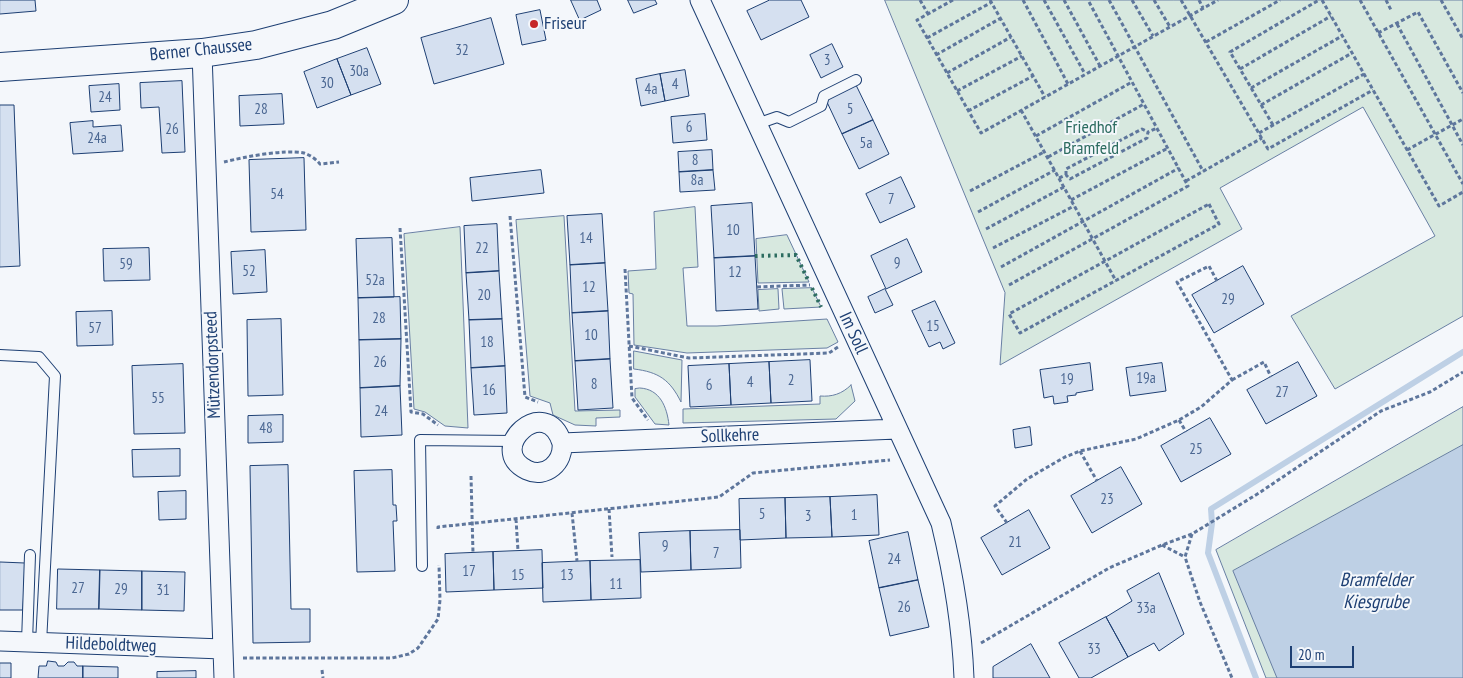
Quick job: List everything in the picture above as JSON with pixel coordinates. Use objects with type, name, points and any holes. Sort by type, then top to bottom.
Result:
[{"type":"street","name":"Berner Chaussee","points":[[0,67],[202,53],[256,44],[332,25],[394,0]]},
{"type":"street","name":"Im Soll","points":[[700,0],[941,523],[949,558],[963,653],[964,678]]},
{"type":"street","name":"Mützendorpsteed","points":[[202,53],[224,678]]},
{"type":"street","points":[[540,422],[552,427],[557,431],[562,443],[563,449],[559,460],[548,470],[540,472],[527,470],[518,462],[513,450],[518,432],[528,424],[540,422]]},
{"type":"street","name":"Sollkehre","points":[[562,443],[897,429]]},
{"type":"street","name":"Hildeboldtweg","points":[[0,641],[223,654]]},
{"type":"lane","points":[[757,124],[777,117],[789,122],[821,106],[824,96],[856,80]]},
{"type":"lane","points":[[0,355],[39,357],[55,376],[34,642]]},
{"type":"lane","points":[[422,566],[420,440],[514,441]]},
{"type":"lane","points":[[30,555],[34,642]]},
{"type":"path","points":[[920,0],[928,14]]},
{"type":"path","points":[[953,0],[917,20],[981,133],[1218,0]]},
{"type":"path","points":[[1023,0],[1068,84]]},
{"type":"path","points":[[1044,0],[1085,74]]},
{"type":"path","points":[[1064,0],[1100,66]]},
{"type":"path","points":[[1009,285],[1188,186],[1088,0]]},
{"type":"path","points":[[1109,0],[1203,171]]},
{"type":"path","points":[[1132,0],[1153,36]]},
{"type":"path","points":[[1154,0],[1170,27]]},
{"type":"path","points":[[1181,0],[1268,149],[1373,90]]},
{"type":"path","points":[[1198,0],[1203,8]]},
{"type":"path","points":[[1206,42],[1280,0]]},
{"type":"path","points":[[1273,125],[1230,52],[1321,0],[1439,206],[1463,192]]},
{"type":"path","points":[[1360,0],[1463,184]]},
{"type":"path","points":[[1386,0],[1391,10]]},
{"type":"path","points":[[1441,0],[1463,39]]},
{"type":"path","points":[[927,38],[991,1],[1045,97]]},
{"type":"path","points":[[1378,33],[1418,12],[1463,93]]},
{"type":"path","points":[[1240,69],[1331,16]]},
{"type":"path","points":[[936,55],[1001,18]]},
{"type":"path","points":[[1397,24],[1463,145]]},
{"type":"path","points":[[1251,88],[1342,36]]},
{"type":"path","points":[[947,73],[1011,37]]},
{"type":"path","points":[[1261,105],[1352,53]]},
{"type":"path","points":[[957,91],[1022,56]]},
{"type":"path","points":[[1258,133],[1364,74]]},
{"type":"path","points":[[968,111],[1033,76]]},
{"type":"path","points":[[1036,136],[1132,82]]},
{"type":"path","points":[[1048,157],[1144,104]]},
{"type":"path","points":[[1022,110],[1116,281]]},
{"type":"path","points":[[1407,150],[1463,119]]},
{"type":"path","points":[[1148,132],[1157,128]]},
{"type":"path","points":[[1142,129],[1148,132],[1147,138],[1070,179],[1066,175],[1066,169],[1142,129]]},
{"type":"path","points":[[1186,181],[1262,138]]},
{"type":"path","points":[[1071,200],[1168,148]]},
{"type":"path","points":[[970,191],[1044,151]]},
{"type":"path","points":[[206,165],[275,153],[303,153],[316,158],[320,164],[340,162]]},
{"type":"path","points":[[1001,267],[1179,168]]},
{"type":"path","points":[[978,212],[1055,170]]},
{"type":"path","points":[[1059,178],[1066,175]]},
{"type":"path","points":[[986,229],[1064,187]]},
{"type":"path","points":[[1209,204],[1219,224],[1020,333],[1009,314],[1105,262],[1209,204]]},
{"type":"path","points":[[993,248],[1074,206]]},
{"type":"path","points":[[510,216],[525,397],[544,405],[552,427]]},
{"type":"path","points":[[400,228],[411,412],[423,414],[444,428]]},
{"type":"path","points":[[1217,281],[1209,266],[1177,282],[1232,380]]},
{"type":"path","points":[[625,269],[632,398],[662,438]]},
{"type":"path","points":[[757,287],[831,284]]},
{"type":"path","points":[[629,346],[689,358],[828,353],[855,337]]},
{"type":"path","points":[[1007,523],[995,506],[1027,479],[1080,451],[1136,439],[1179,420],[1201,407],[1232,380],[1264,362],[1271,377]]},
{"type":"path","points":[[963,653],[1109,568],[1192,534],[1259,493],[1381,411],[1430,392],[1463,372]]},
{"type":"path","points":[[1179,420],[1186,432]]},
{"type":"path","points":[[438,536],[438,527],[719,497],[753,473],[894,460],[907,449]]},
{"type":"path","points":[[1080,451],[1097,481]]},
{"type":"path","points":[[471,476],[473,553]]},
{"type":"path","points":[[609,509],[612,557]]},
{"type":"path","points":[[572,513],[577,561]]},
{"type":"path","points":[[516,519],[518,551]]},
{"type":"path","points":[[1192,534],[1185,556],[1200,602],[1232,678]]},
{"type":"path","points":[[1162,545],[1185,556]]},
{"type":"path","points":[[223,654],[392,658],[409,654],[418,648],[438,619],[440,600],[439,563]]},
{"type":"path","points":[[322,670],[322,678]]},
{"type":"green space","name":"Friedhof Bramfeld","points":[[885,0],[1463,0],[1463,316],[1335,389],[1291,316],[1435,236],[1363,107],[1220,188],[1242,229],[1000,365],[1005,293]]},
{"type":"green space","points":[[695,207],[698,267],[683,268],[687,326],[827,319],[838,342],[827,348],[687,353],[634,345],[633,294],[629,293],[628,271],[656,269],[654,212]]},
{"type":"green space","points":[[564,216],[575,411],[620,410],[620,417],[596,418],[596,426],[575,425],[553,415],[550,403],[530,396],[516,220]]},
{"type":"green space","points":[[460,227],[468,428],[445,426],[425,412],[414,409],[404,234]]},
{"type":"green space","points":[[787,235],[809,282],[758,283],[756,239]]},
{"type":"green space","points":[[812,288],[821,307],[784,309],[782,289]]},
{"type":"green space","points":[[778,289],[779,309],[759,311],[758,290]]},
{"type":"green space","points":[[634,351],[682,360],[681,402],[673,388],[663,378],[650,372],[634,369]]},
{"type":"green space","points":[[851,385],[855,401],[836,419],[683,423],[683,409],[820,404],[820,396],[837,394]]},
{"type":"green space","points":[[640,388],[653,392],[661,400],[669,425],[655,424],[635,397],[635,389]]},
{"type":"green space","name":"Bramfelder Kiesgrube","points":[[1463,407],[1463,678],[1266,678],[1216,550]]},
{"type":"water","name":"Bramfelder Kiesgrube","points":[[1463,445],[1463,678],[1277,678],[1233,571]]},
{"type":"building","points":[[0,0],[35,0],[36,11],[0,14]]},
{"type":"building","points":[[571,0],[597,0],[601,10],[580,20]]},
{"type":"building","points":[[628,0],[655,0],[657,4],[634,13]]},
{"type":"building","points":[[770,0],[801,0],[809,17],[761,40],[747,11]]},
{"type":"building","points":[[540,10],[546,40],[522,45],[516,15]]},
{"type":"building","points":[[491,18],[504,64],[434,84],[421,38]]},
{"type":"building","points":[[832,44],[843,67],[821,78],[810,55]]},
{"type":"building","points":[[367,48],[381,84],[351,95],[337,59]]},
{"type":"building","points":[[337,59],[351,95],[317,108],[304,72]]},
{"type":"building","points":[[685,70],[689,96],[665,101],[660,74]]},
{"type":"building","points":[[660,74],[665,101],[641,106],[636,79]]},
{"type":"building","points":[[182,81],[185,152],[162,153],[159,107],[141,108],[140,83]]},
{"type":"building","points":[[119,84],[120,110],[91,112],[89,86]]},
{"type":"building","points":[[856,85],[873,120],[842,134],[826,100]]},
{"type":"building","points":[[282,94],[284,124],[240,126],[239,96]]},
{"type":"building","points":[[0,105],[14,105],[20,266],[0,267]]},
{"type":"building","points":[[705,114],[707,140],[673,143],[671,117]]},
{"type":"building","points":[[873,120],[889,154],[859,169],[842,134]]},
{"type":"building","points":[[93,121],[93,127],[121,125],[123,151],[73,154],[70,123]]},
{"type":"building","points":[[712,150],[713,170],[679,172],[678,152]]},
{"type":"building","points":[[304,158],[306,230],[251,232],[249,160]]},
{"type":"building","points":[[541,170],[544,193],[472,201],[470,178]]},
{"type":"building","points":[[713,170],[715,190],[680,192],[679,172]]},
{"type":"building","points":[[901,177],[915,207],[880,223],[866,194]]},
{"type":"building","points":[[752,203],[755,256],[714,258],[711,206]]},
{"type":"building","points":[[602,214],[605,263],[570,265],[567,216]]},
{"type":"building","points":[[497,224],[499,271],[466,273],[464,226]]},
{"type":"building","points":[[392,238],[394,297],[358,298],[356,239]]},
{"type":"building","points":[[907,239],[922,272],[886,289],[871,256]]},
{"type":"building","points":[[149,248],[150,280],[104,281],[103,249]]},
{"type":"building","points":[[265,250],[267,292],[233,294],[231,252]]},
{"type":"building","points":[[755,256],[758,309],[716,311],[714,258]]},
{"type":"building","points":[[605,263],[608,311],[572,313],[570,265]]},
{"type":"building","points":[[1243,266],[1264,304],[1214,333],[1192,295]]},
{"type":"building","points":[[499,271],[502,319],[469,320],[466,273]]},
{"type":"building","points":[[885,289],[893,305],[875,313],[868,297]]},
{"type":"building","points":[[400,297],[401,339],[359,340],[358,298]]},
{"type":"building","points":[[935,301],[955,343],[943,349],[940,342],[929,347],[912,311]]},
{"type":"building","points":[[112,311],[113,345],[77,346],[76,312]]},
{"type":"building","points":[[608,311],[610,359],[575,361],[572,313]]},
{"type":"building","points":[[281,319],[283,395],[248,396],[247,320]]},
{"type":"building","points":[[502,319],[505,366],[471,368],[469,320]]},
{"type":"building","points":[[401,339],[400,386],[360,388],[359,340]]},
{"type":"building","points":[[610,359],[613,408],[578,410],[575,361]]},
{"type":"building","points":[[810,360],[812,401],[771,403],[769,362]]},
{"type":"building","points":[[769,362],[771,403],[731,405],[729,364]]},
{"type":"building","points":[[1298,362],[1317,396],[1266,424],[1247,390]]},
{"type":"building","points":[[1090,363],[1093,390],[1067,396],[1068,402],[1054,404],[1053,396],[1044,398],[1040,370]]},
{"type":"building","points":[[1162,363],[1166,391],[1130,396],[1126,368]]},
{"type":"building","points":[[183,364],[185,433],[134,434],[132,366]]},
{"type":"building","points":[[729,364],[731,405],[690,407],[688,366]]},
{"type":"building","points":[[505,366],[507,413],[474,415],[471,368]]},
{"type":"building","points":[[400,386],[402,435],[361,437],[360,388]]},
{"type":"building","points":[[283,415],[283,442],[248,443],[248,416]]},
{"type":"building","points":[[1210,418],[1231,454],[1181,482],[1161,446]]},
{"type":"building","points":[[1030,427],[1032,445],[1015,448],[1013,430]]},
{"type":"building","points":[[180,449],[180,476],[133,477],[132,450]]},
{"type":"building","points":[[288,465],[291,609],[310,609],[310,642],[253,643],[250,466]]},
{"type":"building","points":[[1121,467],[1142,504],[1092,533],[1071,496]]},
{"type":"building","points":[[392,470],[393,505],[396,505],[397,521],[393,521],[395,571],[357,572],[354,471]]},
{"type":"building","points":[[186,491],[186,519],[159,520],[158,492]]},
{"type":"building","points":[[877,495],[879,535],[832,537],[830,497]]},
{"type":"building","points":[[830,497],[832,537],[786,538],[785,498]]},
{"type":"building","points":[[785,498],[786,538],[740,540],[739,499]]},
{"type":"building","points":[[1029,510],[1050,548],[1002,575],[981,538]]},
{"type":"building","points":[[740,530],[741,568],[691,570],[690,531]]},
{"type":"building","points":[[690,531],[691,570],[641,572],[639,533]]},
{"type":"building","points":[[908,532],[918,580],[879,588],[869,541]]},
{"type":"building","points":[[542,550],[543,588],[494,590],[493,552]]},
{"type":"building","points":[[493,552],[494,590],[446,592],[445,554]]},
{"type":"building","points":[[640,560],[641,598],[591,600],[590,561]]},
{"type":"building","points":[[590,561],[591,600],[543,602],[542,563]]},
{"type":"building","points":[[0,562],[25,563],[23,610],[0,610]]},
{"type":"building","points":[[58,569],[100,570],[99,609],[57,609]]},
{"type":"building","points":[[100,570],[142,571],[142,610],[99,609]]},
{"type":"building","points":[[142,571],[185,572],[184,611],[142,610]]},
{"type":"building","points":[[1159,573],[1184,634],[1159,651],[1154,643],[1128,657],[1106,617],[1132,601],[1127,591]]},
{"type":"building","points":[[918,580],[929,627],[890,636],[879,588]]},
{"type":"building","points":[[1106,617],[1128,657],[1091,678],[1079,678],[1059,643]]},
{"type":"building","points":[[1031,644],[1050,678],[993,678],[993,667]]},
{"type":"building","points":[[48,661],[56,662],[58,666],[74,662],[77,666],[83,666],[83,678],[38,678],[39,666],[46,666]]},
{"type":"building","points":[[0,663],[11,663],[11,678],[0,678]]},
{"type":"building","points":[[83,666],[118,667],[118,678],[83,678]]},
{"type":"building","points":[[196,671],[196,678],[157,678],[157,672]]},
{"type":"waterway","points":[[1256,678],[1208,553],[1212,523],[1211,509],[1463,352]]},
{"type":"hedge","points":[[755,256],[796,255],[809,282]]},
{"type":"hedge","points":[[812,288],[821,307]]},
{"type":"place","name":"Friseur","points":[[534,24]]}]
